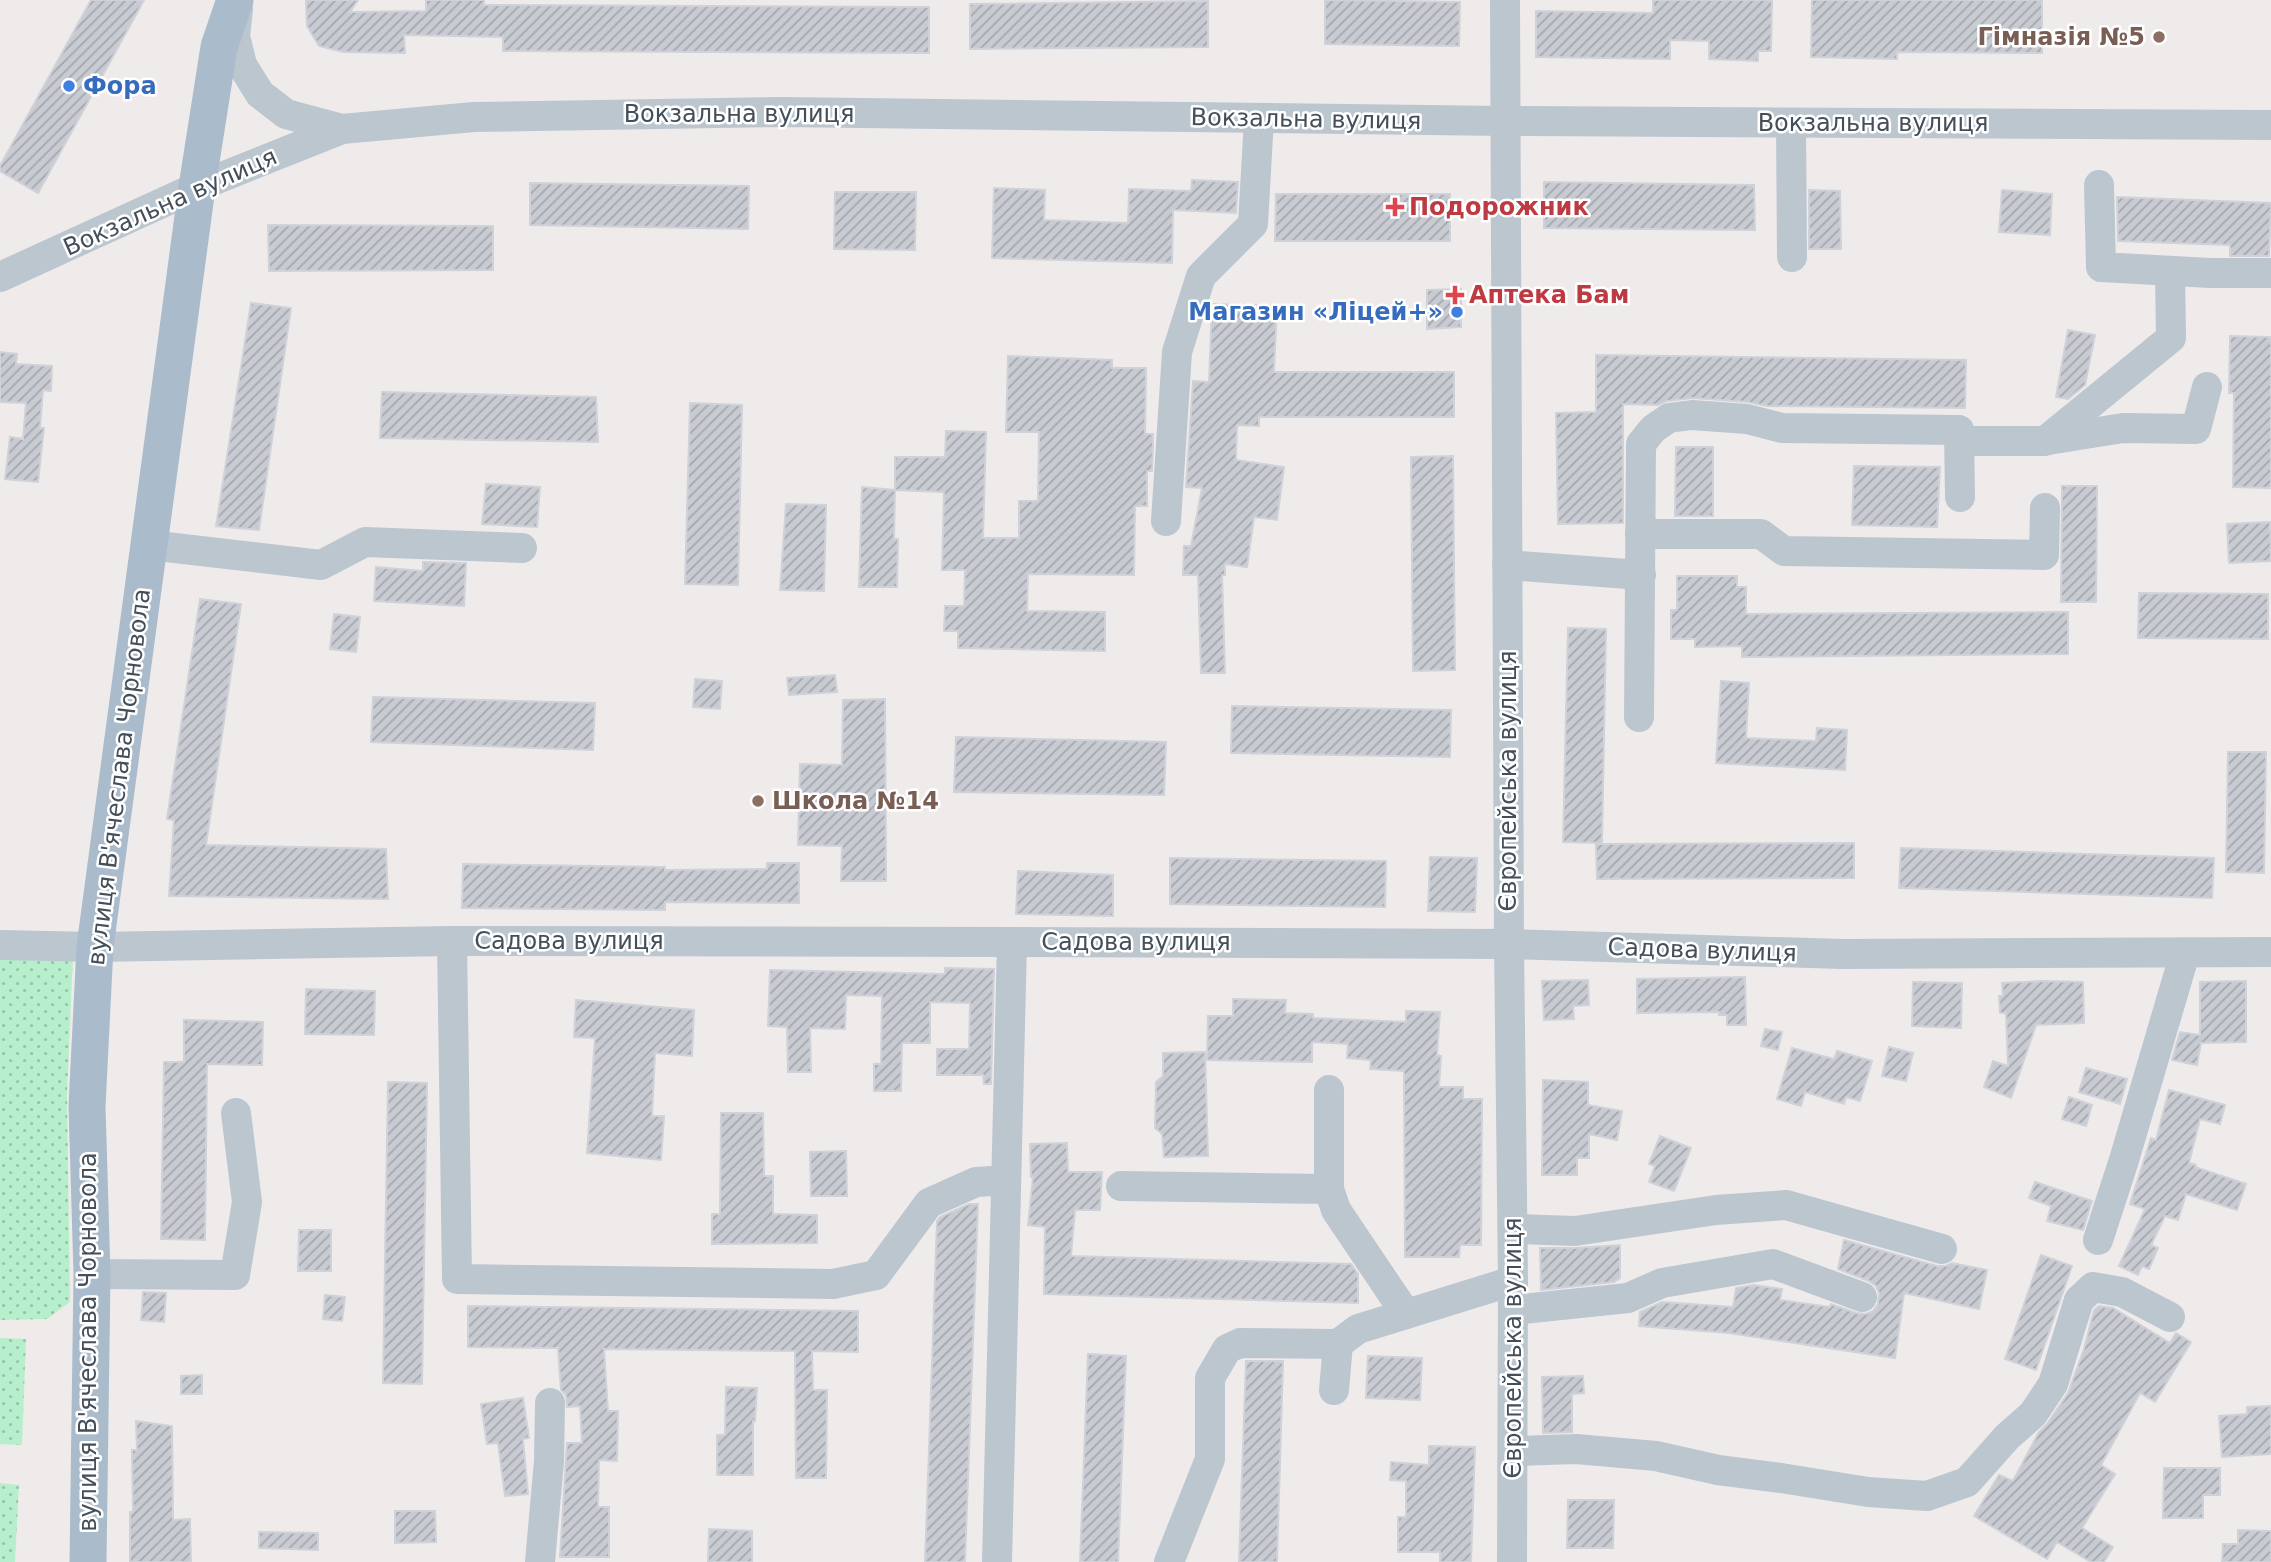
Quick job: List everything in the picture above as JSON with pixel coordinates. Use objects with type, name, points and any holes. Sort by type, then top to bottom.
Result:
[{"type":"main road","name":"вулиця В'ячеслава Чорновола","points":[[88,1562],[92,1274],[87,1106],[96,947],[197,187],[219,47],[237,0]]},
{"type":"street","name":"Вокзальна вулиця","points":[[237,0],[237,45],[242,65],[260,94],[286,114],[342,129]]},
{"type":"street","name":"Європейська вулиця","points":[[1505,0],[1509,944],[1514,1310],[1512,1562]]},
{"type":"street","name":"Вокзальна вулиця","points":[[0,277],[197,187],[342,129],[474,117],[783,112],[1505,121],[2271,125]]},
{"type":"street","points":[[1166,521],[1177,352],[1201,276],[1253,224],[1259,118]]},
{"type":"street","points":[[1791,123],[1792,257]]},
{"type":"street","points":[[2099,185],[2101,267],[2271,273]]},
{"type":"street","points":[[2045,441],[2172,338],[2170,271]]},
{"type":"street","points":[[1959,441],[2045,441],[2123,428],[2196,429],[2207,387]]},
{"type":"street","points":[[1639,717],[1642,444],[1653,429],[1669,418],[1692,415],[1747,419],[1782,428],[1959,430],[1960,497]]},
{"type":"street","points":[[1640,534],[1761,534],[1784,551],[2044,555],[2045,508]]},
{"type":"street","points":[[149,545],[321,565],[365,542],[522,548]]},
{"type":"street","points":[[1507,565],[1641,575]]},
{"type":"street","points":[[452,941],[457,1279],[833,1284],[876,1275],[929,1203],[976,1182],[1006,1180]]},
{"type":"street","name":"Садова вулиця","points":[[0,945],[96,947],[452,941],[1012,942],[1509,944],[1842,954],[2271,952]]},
{"type":"street","points":[[997,1562],[1012,942]]},
{"type":"street","points":[[2098,1240],[2185,953]]},
{"type":"street","points":[[1329,1090],[1329,1189],[1336,1210],[1406,1314]]},
{"type":"street","points":[[92,1274],[235,1275],[247,1202],[236,1113]]},
{"type":"street","points":[[1121,1186],[1329,1189]]},
{"type":"street","points":[[1513,1228],[1575,1231],[1716,1210],[1786,1205],[1942,1249]]},
{"type":"street","points":[[1514,1310],[1628,1298],[1662,1283],[1773,1264],[1862,1297]]},
{"type":"street","points":[[1169,1562],[1210,1459],[1210,1378],[1227,1349],[1240,1343],[1338,1344],[1358,1329],[1513,1280]]},
{"type":"street","points":[[1514,1451],[1576,1449],[1656,1456],[1718,1470],[1868,1492],[1927,1496],[1967,1482],[2007,1437],[2033,1414],[2053,1384],[2079,1300],[2093,1287],[2122,1292],[2169,1317]]},
{"type":"street","points":[[1334,1391],[1338,1344]]},
{"type":"street","points":[[540,1562],[549,1461],[550,1403]]},
{"type":"green space","points":[[0,951],[73,955],[67,1095],[70,1302],[47,1319],[0,1320]]},
{"type":"green space","points":[[0,1338],[26,1339],[22,1445],[0,1444]]},
{"type":"green space","points":[[0,1483],[19,1485],[15,1562],[0,1562]]},
{"type":"building","points":[[91,0],[144,0],[38,193],[0,171],[0,166]]},
{"type":"building","points":[[306,0],[358,0],[350,12],[426,11],[426,0],[484,0],[484,5],[929,7],[929,53],[503,51],[503,37],[404,35],[405,53],[343,52],[319,46],[307,26]]},
{"type":"building","points":[[1325,0],[1460,2],[1459,46],[1325,44]]},
{"type":"building","points":[[1653,0],[1772,0],[1771,51],[1758,51],[1758,61],[1709,59],[1709,41],[1670,40],[1670,59],[1536,57],[1536,11],[1653,13]]},
{"type":"building","points":[[1812,0],[2042,0],[2042,53],[1897,52],[1897,59],[1811,57]]},
{"type":"building","points":[[1208,1],[1208,47],[970,49],[970,4]]},
{"type":"building","points":[[1192,180],[1238,182],[1236,213],[1173,210],[1172,263],[992,258],[994,188],[1045,190],[1044,220],[1128,223],[1129,189],[1191,191]]},
{"type":"building","points":[[1544,182],[1754,185],[1755,230],[1544,228]]},
{"type":"building","points":[[530,183],[749,186],[748,229],[530,225]]},
{"type":"building","points":[[1809,190],[1840,191],[1841,249],[1809,249]]},
{"type":"building","points":[[2002,190],[2052,194],[2050,235],[1999,232]]},
{"type":"building","points":[[835,192],[916,192],[915,250],[834,249]]},
{"type":"building","points":[[1276,194],[1450,194],[1450,241],[1275,241]]},
{"type":"building","points":[[2117,197],[2271,203],[2269,256],[2230,256],[2230,245],[2118,241]]},
{"type":"building","points":[[268,225],[493,226],[493,270],[269,271]]},
{"type":"building","points":[[1461,289],[1461,327],[1427,329],[1427,290]]},
{"type":"building","points":[[251,303],[291,308],[259,530],[216,526]]},
{"type":"building","points":[[1212,304],[1277,306],[1274,372],[1454,372],[1454,417],[1259,417],[1259,426],[1237,425],[1236,460],[1284,467],[1277,520],[1254,517],[1247,567],[1225,564],[1225,575],[1222,575],[1225,673],[1201,673],[1198,575],[1183,575],[1184,546],[1191,546],[1202,488],[1186,487],[1193,381],[1209,382]]},
{"type":"building","points":[[2068,330],[2095,335],[2085,385],[2068,399],[2056,397]]},
{"type":"building","points":[[2230,336],[2271,337],[2271,488],[2233,487],[2234,393],[2229,393]]},
{"type":"building","points":[[0,352],[17,354],[16,364],[52,366],[51,391],[43,390],[40,428],[44,428],[38,482],[5,479],[10,437],[23,439],[26,403],[0,402]]},
{"type":"building","points":[[1596,355],[1966,360],[1965,408],[1767,406],[1693,398],[1667,401],[1658,405],[1623,404],[1623,523],[1558,524],[1556,413],[1596,412]]},
{"type":"building","points":[[1008,356],[1112,360],[1112,368],[1146,368],[1145,434],[1153,434],[1152,471],[1147,471],[1147,506],[1135,506],[1134,575],[1028,574],[1027,611],[1105,612],[1105,651],[958,648],[958,631],[944,631],[945,606],[964,606],[965,570],[942,570],[944,492],[895,490],[895,457],[945,457],[946,431],[986,432],[983,538],[1019,538],[1019,501],[1038,501],[1039,432],[1006,432]]},
{"type":"building","points":[[382,392],[596,397],[598,442],[380,438]]},
{"type":"building","points":[[690,403],[742,405],[738,585],[685,584]]},
{"type":"building","points":[[1676,447],[1713,447],[1713,516],[1675,516]]},
{"type":"building","points":[[1453,456],[1455,670],[1413,671],[1411,457]]},
{"type":"building","points":[[1854,466],[1940,467],[1937,527],[1852,525]]},
{"type":"building","points":[[486,484],[540,487],[537,527],[482,524]]},
{"type":"building","points":[[2062,486],[2097,486],[2096,602],[2061,602]]},
{"type":"building","points":[[862,487],[895,490],[897,587],[859,587]]},
{"type":"building","points":[[786,504],[826,505],[824,591],[780,590]]},
{"type":"building","points":[[2270,522],[2271,561],[2229,563],[2227,524]]},
{"type":"building","points":[[423,562],[466,563],[464,606],[374,601],[376,567],[423,571]]},
{"type":"building","points":[[1677,576],[1737,576],[1737,587],[1746,587],[1746,614],[2068,612],[2068,654],[1742,657],[1742,646],[1695,647],[1695,639],[1671,639],[1671,610],[1677,610]]},
{"type":"building","points":[[2139,593],[2268,594],[2268,639],[2138,638]]},
{"type":"building","points":[[200,599],[241,604],[206,845],[386,849],[388,899],[169,896],[174,820],[167,819]]},
{"type":"building","points":[[334,614],[360,617],[356,652],[330,649]]},
{"type":"building","points":[[1568,628],[1606,629],[1602,843],[1563,842]]},
{"type":"building","points":[[835,675],[837,692],[789,695],[787,678]]},
{"type":"building","points":[[695,679],[722,681],[720,709],[693,707]]},
{"type":"building","points":[[1721,681],[1749,683],[1746,738],[1816,741],[1817,728],[1847,730],[1845,770],[1716,763]]},
{"type":"building","points":[[373,697],[595,703],[593,750],[371,742]]},
{"type":"building","points":[[885,699],[886,881],[841,881],[842,846],[798,845],[800,764],[842,765],[843,700]]},
{"type":"building","points":[[1232,706],[1451,710],[1450,757],[1231,753]]},
{"type":"building","points":[[956,737],[1166,742],[1164,795],[954,792]]},
{"type":"building","points":[[2228,752],[2266,752],[2264,873],[2226,872]]},
{"type":"building","points":[[1854,843],[1854,878],[1597,879],[1596,844]]},
{"type":"building","points":[[1901,848],[2214,858],[2212,898],[1899,888]]},
{"type":"building","points":[[1430,857],[1477,858],[1475,912],[1428,911]]},
{"type":"building","points":[[1170,858],[1386,861],[1385,907],[1170,904]]},
{"type":"building","points":[[767,863],[799,863],[799,903],[665,902],[665,910],[462,908],[463,864],[665,867],[665,870],[767,869]]},
{"type":"building","points":[[1018,871],[1113,875],[1113,916],[1016,914]]},
{"type":"building","points":[[945,968],[994,969],[991,1084],[984,1084],[983,1075],[937,1075],[937,1049],[969,1049],[970,1003],[930,1002],[930,1043],[902,1043],[901,1091],[874,1091],[874,1064],[881,1064],[882,996],[846,995],[845,1029],[810,1028],[811,1072],[788,1072],[787,1027],[768,1026],[770,970],[945,974]]},
{"type":"building","points":[[1745,977],[1746,1025],[1727,1025],[1727,1015],[1719,1015],[1719,1012],[1637,1013],[1637,979]]},
{"type":"building","points":[[1588,980],[1589,1005],[1573,1006],[1574,1019],[1544,1020],[1542,981]]},
{"type":"building","points":[[2246,981],[2246,1042],[2201,1043],[2197,1065],[2172,1060],[2180,1032],[2200,1035],[2200,982]]},
{"type":"building","points":[[1913,982],[1962,983],[1961,1028],[1912,1026]]},
{"type":"building","points":[[2083,982],[2084,1023],[2036,1025],[2011,1098],[1984,1087],[1993,1061],[2008,1066],[2006,1013],[2000,1013],[1999,996],[2003,996],[2002,983]]},
{"type":"building","points":[[306,989],[375,991],[374,1035],[305,1034]]},
{"type":"building","points":[[1233,999],[1286,1000],[1285,1013],[1313,1014],[1313,1018],[1406,1022],[1406,1011],[1440,1012],[1437,1055],[1441,1056],[1439,1087],[1463,1087],[1463,1099],[1482,1099],[1481,1245],[1460,1245],[1459,1257],[1405,1257],[1404,1071],[1370,1069],[1371,1060],[1347,1058],[1348,1044],[1312,1042],[1312,1062],[1207,1060],[1208,1016],[1233,1016]]},
{"type":"building","points":[[576,1000],[694,1010],[692,1056],[655,1053],[652,1116],[664,1116],[661,1160],[587,1153],[595,1038],[574,1037]]},
{"type":"building","points":[[184,1020],[263,1022],[262,1065],[207,1064],[205,1240],[161,1239],[164,1062],[184,1062]]},
{"type":"building","points":[[1765,1029],[1782,1032],[1778,1050],[1761,1046]]},
{"type":"building","points":[[1889,1047],[1913,1053],[1906,1081],[1882,1076]]},
{"type":"building","points":[[1792,1048],[1834,1059],[1837,1051],[1872,1061],[1860,1101],[1846,1097],[1844,1104],[1805,1092],[1801,1106],[1777,1099]]},
{"type":"building","points":[[1205,1052],[1208,1156],[1164,1157],[1162,1134],[1155,1128],[1156,1082],[1163,1076],[1163,1053]]},
{"type":"building","points":[[2086,1068],[2127,1079],[2120,1104],[2079,1092]]},
{"type":"building","points":[[1543,1080],[1588,1082],[1588,1105],[1622,1111],[1617,1140],[1589,1134],[1589,1158],[1577,1158],[1577,1175],[1542,1175]]},
{"type":"building","points":[[388,1082],[427,1083],[422,1384],[383,1383]]},
{"type":"building","points":[[2169,1090],[2225,1105],[2220,1124],[2200,1119],[2189,1163],[2246,1184],[2237,1210],[2186,1194],[2178,1220],[2165,1216],[2151,1245],[2158,1248],[2149,1269],[2142,1266],[2138,1275],[2119,1266],[2145,1209],[2130,1204],[2151,1138],[2156,1140]]},
{"type":"building","points":[[2069,1097],[2092,1105],[2086,1126],[2062,1119]]},
{"type":"building","points":[[721,1113],[763,1113],[764,1176],[773,1176],[773,1214],[817,1215],[817,1243],[712,1244],[712,1214],[720,1214]]},
{"type":"building","points":[[1660,1136],[1691,1148],[1674,1191],[1649,1182],[1655,1166],[1649,1164]]},
{"type":"building","points":[[1067,1143],[1068,1172],[1102,1172],[1100,1210],[1075,1210],[1071,1256],[1351,1264],[1358,1274],[1358,1303],[1044,1294],[1045,1227],[1028,1225],[1033,1177],[1030,1144]]},
{"type":"building","points":[[846,1151],[847,1196],[811,1196],[810,1152]]},
{"type":"building","points":[[2035,1182],[2092,1201],[2083,1230],[2047,1221],[2051,1206],[2029,1198]]},
{"type":"building","points":[[969,1204],[978,1204],[965,1562],[925,1562],[937,1221],[940,1217]]},
{"type":"building","points":[[299,1230],[331,1230],[331,1271],[298,1271]]},
{"type":"building","points":[[1844,1240],[1937,1266],[1952,1263],[1987,1270],[1979,1309],[1904,1293],[1895,1358],[1729,1333],[1639,1326],[1640,1312],[1662,1302],[1733,1307],[1736,1288],[1753,1285],[1782,1289],[1780,1300],[1830,1307],[1831,1304],[1866,1314],[1873,1311],[1878,1304],[1879,1293],[1876,1286],[1869,1281],[1838,1269]]},
{"type":"building","points":[[1620,1245],[1620,1278],[1614,1282],[1541,1290],[1540,1248]]},
{"type":"building","points":[[2041,1255],[2072,1266],[2036,1370],[2005,1359]]},
{"type":"building","points":[[143,1292],[166,1293],[164,1322],[141,1320]]},
{"type":"building","points":[[325,1295],[345,1297],[342,1321],[323,1319]]},
{"type":"building","points":[[468,1306],[858,1311],[858,1352],[812,1351],[813,1390],[827,1390],[826,1478],[796,1478],[795,1351],[604,1349],[608,1411],[618,1411],[617,1461],[599,1460],[598,1507],[609,1507],[609,1557],[560,1557],[567,1443],[582,1443],[580,1406],[567,1407],[566,1395],[561,1390],[558,1348],[468,1347]]},
{"type":"building","points":[[2099,1306],[2113,1308],[2170,1343],[2176,1333],[2191,1342],[2155,1402],[2140,1393],[2101,1465],[2115,1474],[2082,1528],[2113,1547],[2104,1562],[2091,1562],[2057,1542],[2047,1559],[1974,1516],[1999,1475],[2013,1481],[2039,1432],[2068,1393],[2084,1349],[2094,1310]]},
{"type":"building","points":[[1088,1354],[1126,1356],[1118,1562],[1080,1562]]},
{"type":"building","points":[[1368,1356],[1422,1358],[1420,1400],[1366,1398]]},
{"type":"building","points":[[1246,1361],[1283,1361],[1277,1562],[1239,1562]]},
{"type":"building","points":[[202,1375],[202,1394],[181,1394],[181,1376]]},
{"type":"building","points":[[1583,1376],[1584,1393],[1572,1394],[1572,1432],[1543,1433],[1542,1377]]},
{"type":"building","points":[[726,1387],[757,1388],[753,1421],[753,1475],[717,1475],[717,1435],[725,1435]]},
{"type":"building","points":[[523,1398],[529,1438],[523,1439],[528,1494],[505,1496],[498,1443],[487,1444],[481,1404]]},
{"type":"building","points":[[2271,1406],[2271,1454],[2222,1457],[2219,1416],[2247,1414],[2247,1407]]},
{"type":"building","points":[[136,1421],[172,1426],[173,1520],[190,1519],[191,1562],[130,1562],[130,1512],[133,1512],[132,1450],[137,1450]]},
{"type":"building","points":[[1429,1446],[1475,1447],[1471,1562],[1440,1562],[1440,1552],[1398,1552],[1398,1517],[1406,1517],[1406,1481],[1390,1480],[1391,1462],[1429,1465]]},
{"type":"building","points":[[2164,1468],[2220,1468],[2220,1495],[2203,1495],[2203,1518],[2163,1518]]},
{"type":"building","points":[[1568,1500],[1614,1500],[1613,1548],[1567,1548]]},
{"type":"building","points":[[395,1511],[435,1511],[436,1542],[395,1543]]},
{"type":"building","points":[[709,1529],[752,1531],[752,1562],[708,1562]]},
{"type":"building","points":[[2238,1530],[2271,1531],[2271,1562],[2222,1562],[2223,1544],[2238,1544]]},
{"type":"building","points":[[259,1532],[318,1533],[318,1550],[259,1548]]},
{"type":"place","name":"Гімназія №5","points":[[2159,37]]},
{"type":"place","name":"Фора","points":[[69,86]]},
{"type":"place","name":"Подорожник","points":[[1395,207]]},
{"type":"place","name":"Аптека Бам","points":[[1455,295]]},
{"type":"place","name":"Магазин «Ліцей+»","points":[[1457,312]]},
{"type":"place","name":"Школа №14","points":[[758,801]]}]
